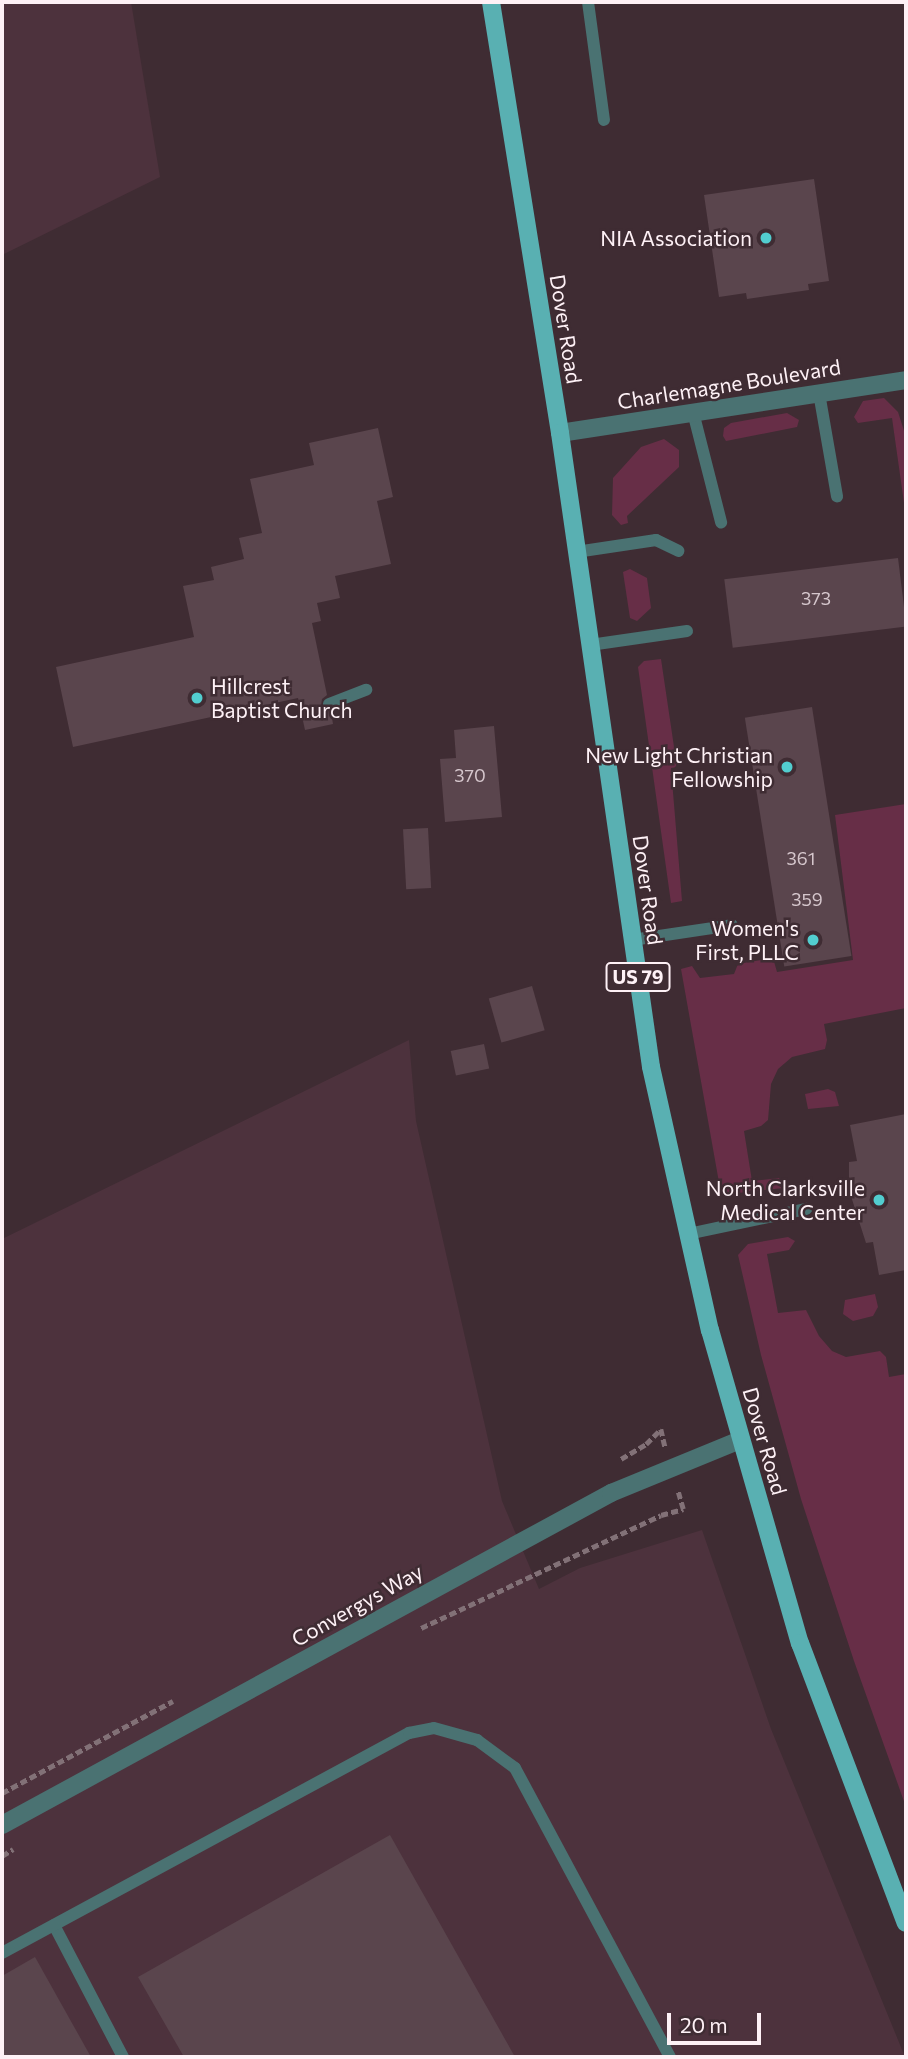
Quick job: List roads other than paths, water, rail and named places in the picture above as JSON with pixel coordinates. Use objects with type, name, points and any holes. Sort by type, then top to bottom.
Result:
[{"type":"main road","name":"Dover Road","points":[[491,2],[560,433],[651,1067],[688,1234],[740,1440],[800,1643],[836,1745],[906,1923]]},
{"type":"street","name":"Charlemagne Boulevard","points":[[560,433],[906,380]]},
{"type":"street","name":"Convergys Way","points":[[2,1825],[611,1493],[740,1440]]},
{"type":"lane","points":[[588,2],[604,120]]},
{"type":"lane","points":[[819,393],[837,496]]},
{"type":"lane","points":[[693,412],[721,522]]},
{"type":"lane","points":[[576,552],[656,540],[679,551]]},
{"type":"lane","points":[[590,645],[687,631]]},
{"type":"lane","points":[[329,704],[366,690]]},
{"type":"lane","points":[[632,940],[732,925]]},
{"type":"lane","points":[[688,1234],[806,1209]]},
{"type":"lane","points":[[2,1953],[410,1733],[434,1728],[477,1740],[514,1768],[670,2057]]},
{"type":"lane","points":[[54,1925],[123,2057]]},
{"type":"place","name":"NIA Association","points":[[766,238]]},
{"type":"place","name":"Hillcrest Baptist Church","points":[[197,698]]},
{"type":"place","name":"New Light Christian Fellowship","points":[[787,767]]},
{"type":"place","name":"Women's First, PLLC","points":[[813,940]]},
{"type":"place","name":"North Clarksville Medical Center","points":[[879,1200]]}]
